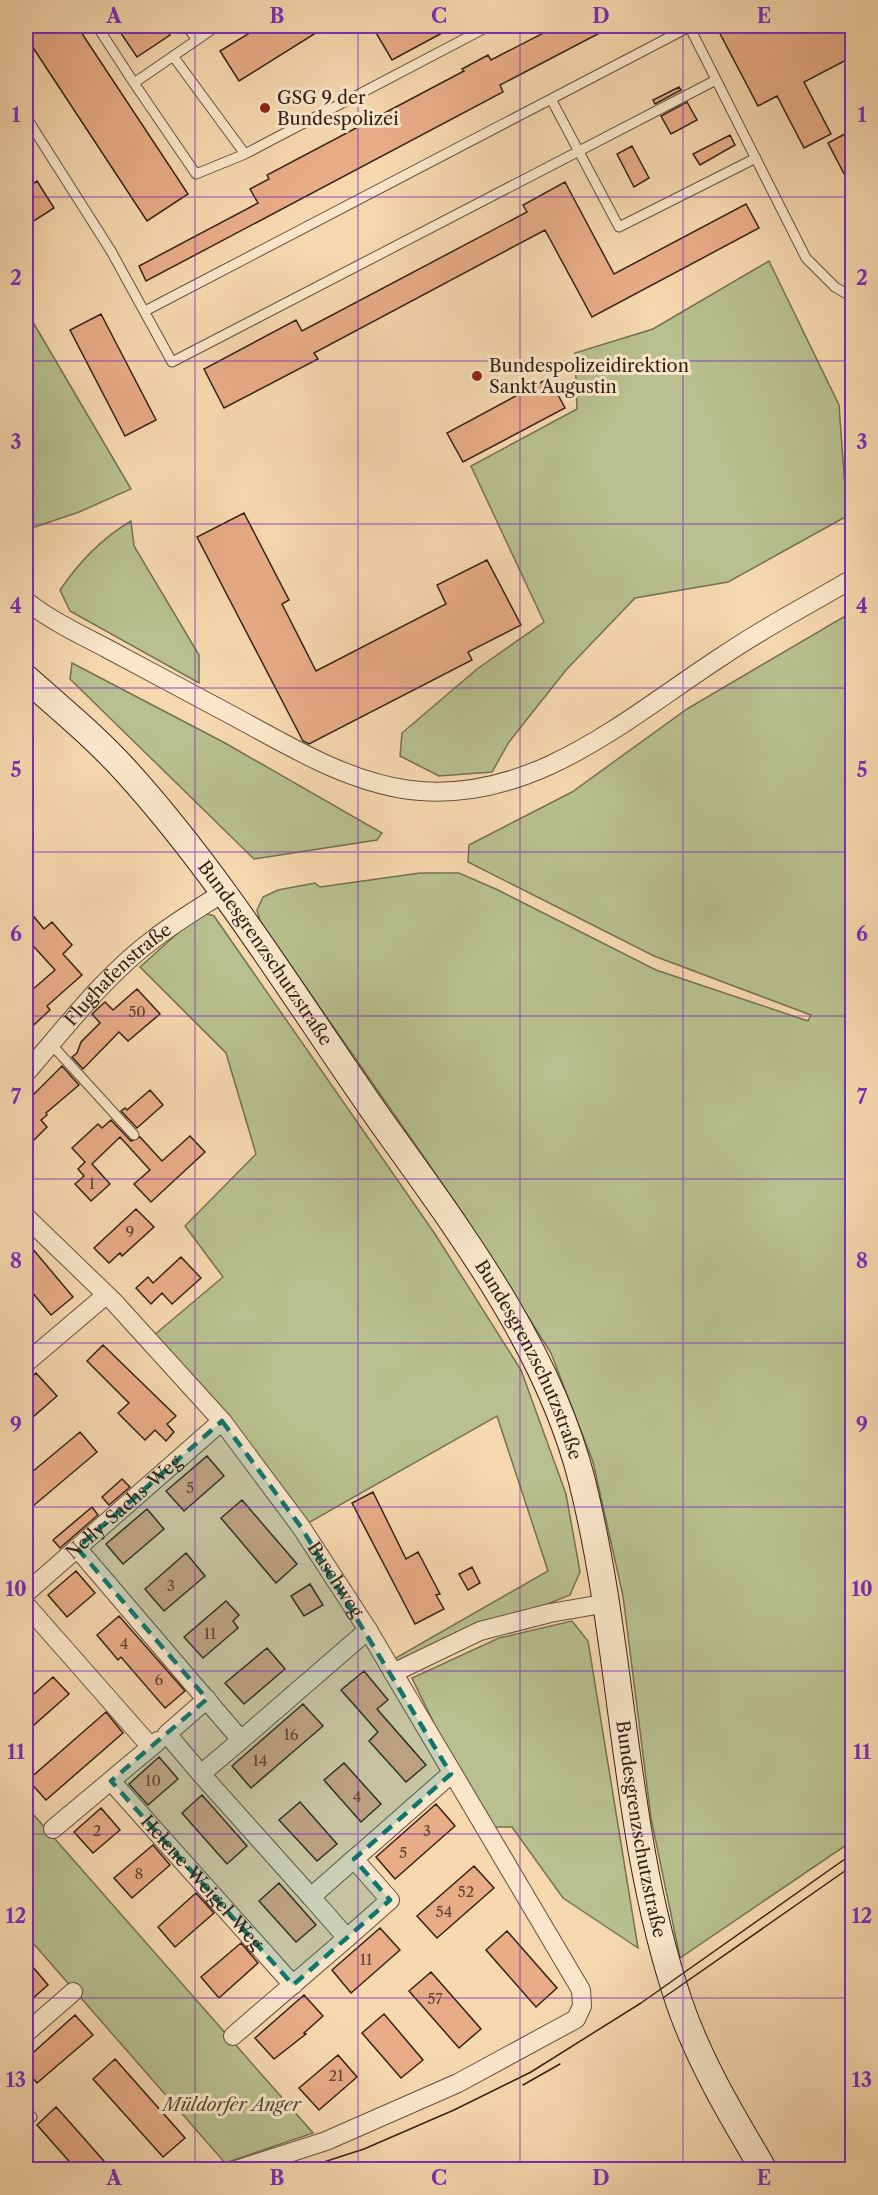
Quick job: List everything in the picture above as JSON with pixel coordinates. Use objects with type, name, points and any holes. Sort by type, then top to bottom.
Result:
[{"type":"street","points":[[26,601],[67,628],[324,763],[384,785],[408,790],[458,791],[504,783],[559,762],[640,712],[724,654],[852,579]]},
{"type":"street","name":"Bundesgrenzschutzstraße","points":[[26,678],[84,728],[124,768],[224,892],[380,1120],[441,1203],[518,1326],[567,1434],[580,1474],[608,1603],[635,1817],[659,1933],[680,2005],[730,2113],[764,2169]]},
{"type":"street","name":"Flughafenstraße","points":[[26,1073],[97,991],[154,939],[224,892]]},
{"type":"street","name":"Buschweg","points":[[26,1217],[106,1295],[222,1421],[301,1527],[368,1630],[581,1990],[582,2006],[576,2019],[458,2083],[326,2141],[236,2169]]},
{"type":"street","points":[[26,1363],[106,1295]]},
{"type":"street","name":"Nelly-Sachs-Weg","points":[[26,1594],[222,1421]]},
{"type":"street","points":[[77,1548],[241,1740]]},
{"type":"street","points":[[26,1594],[151,1747]]},
{"type":"street","points":[[393,1673],[480,1631],[550,1613],[608,1603]]},
{"type":"street","points":[[201,1774],[368,1630]]},
{"type":"street","points":[[53,1830],[207,1699]]},
{"type":"street","points":[[166,1734],[347,1938]]},
{"type":"street","points":[[311,1897],[452,1774]]},
{"type":"street","name":"Helene-Weigel-Weg","points":[[111,1781],[293,1985]]},
{"type":"street","points":[[233,2036],[390,1900],[354,1859]]},
{"type":"street","points":[[26,2033],[73,1992]]},
{"type":"lane","points":[[97,26],[196,174],[245,154],[489,26]]},
{"type":"lane","points":[[187,26],[196,39]]},
{"type":"lane","points":[[134,83],[217,26]]},
{"type":"lane","points":[[144,311],[689,26],[806,258],[835,287],[852,297]]},
{"type":"lane","points":[[173,56],[245,154]]},
{"type":"lane","points":[[27,122],[111,251],[172,362],[716,80]]},
{"type":"lane","points":[[551,99],[619,227],[756,158]]},
{"type":"lane","points":[[51,1044],[134,1135]]},
{"type":"highlighted area","points":[[222,1421],[301,1527],[451,1774],[354,1859],[390,1900],[293,1985],[111,1781],[207,1699],[77,1548]]},
{"type":"green space","points":[[769,261],[839,405],[847,516],[728,582],[635,598],[566,670],[509,742],[492,772],[439,776],[400,756],[402,733],[477,669],[544,622],[471,466],[577,409],[575,353],[653,329]]},
{"type":"green space","points":[[27,312],[131,489],[79,512],[26,530]]},
{"type":"green space","points":[[131,521],[134,546],[199,655],[199,683],[70,611],[60,590],[92,551]]},
{"type":"green space","points":[[852,612],[852,1841],[680,1958],[651,1818],[623,1596],[593,1462],[551,1353],[462,1212],[260,921],[257,910],[263,897],[278,890],[315,883],[320,887],[420,873],[459,873],[498,890],[656,970],[808,1021],[811,1015],[654,956],[468,862],[469,845],[572,792],[687,709]]},
{"type":"green space","points":[[72,663],[225,743],[382,833],[377,840],[254,859],[70,679]]},
{"type":"green space","points":[[201,912],[214,916],[435,1234],[521,1370],[566,1494],[580,1572],[570,1595],[480,1631],[393,1673],[387,1663],[548,1571],[497,1416],[301,1527],[147,1341],[223,1277],[185,1226],[256,1154],[226,1053],[140,967]]},
{"type":"green space","points":[[572,1621],[588,1641],[638,1948],[563,1898],[512,1827],[493,1827],[445,1746],[412,1678],[499,1638]]},
{"type":"green space","name":"Müldorfer Anger","points":[[26,1806],[313,2133],[225,2163],[26,1935]]},
{"type":"building","points":[[26,26],[77,26],[188,194],[147,221],[26,37]]},
{"type":"building","points":[[116,26],[164,26],[170,35],[137,57]]},
{"type":"building","points":[[261,26],[327,26],[239,81],[220,51]]},
{"type":"building","points":[[372,26],[455,26],[392,60]]},
{"type":"building","points":[[557,26],[613,26],[500,85],[503,92],[146,281],[139,266],[258,203],[250,189],[269,179],[267,175],[464,71],[462,69],[488,55],[491,60]]},
{"type":"building","points":[[716,26],[852,26],[852,57],[804,82],[831,134],[804,148],[777,96],[758,106]]},
{"type":"building","points":[[679,87],[681,90],[655,104],[653,100]]},
{"type":"building","points":[[687,102],[697,120],[671,134],[661,116]]},
{"type":"building","points":[[852,130],[852,189],[828,143]]},
{"type":"building","points":[[730,135],[735,145],[700,165],[693,154]]},
{"type":"building","points":[[632,146],[649,178],[634,187],[617,154]]},
{"type":"building","points":[[37,181],[54,208],[26,226],[26,188]]},
{"type":"building","points":[[565,182],[614,274],[746,204],[759,228],[592,317],[545,230],[314,353],[318,359],[224,408],[204,369],[296,320],[302,331],[527,212],[523,205]]},
{"type":"building","points":[[101,314],[156,420],[125,436],[70,330]]},
{"type":"building","points":[[549,378],[565,408],[463,462],[447,433]]},
{"type":"building","points":[[244,513],[289,600],[282,604],[316,671],[446,604],[437,585],[487,560],[521,625],[468,652],[472,660],[309,744],[303,741],[197,537]]},
{"type":"building","points":[[26,907],[44,929],[52,922],[72,945],[63,954],[82,975],[47,1006],[50,1010],[26,1032],[26,983],[32,990],[55,970],[26,938]]},
{"type":"building","points":[[137,989],[160,1014],[128,1041],[119,1032],[83,1069],[72,1057],[77,1053],[81,1042],[100,1023],[92,1014],[105,1002],[113,1010]]},
{"type":"building","points":[[62,1066],[79,1085],[46,1113],[47,1115],[41,1120],[47,1127],[26,1148],[26,1102]]},
{"type":"building","points":[[150,1090],[163,1105],[137,1128],[121,1111],[125,1108],[127,1110]]},
{"type":"building","points":[[111,1120],[131,1141],[140,1137],[162,1161],[190,1136],[205,1152],[151,1202],[134,1184],[150,1170],[120,1137],[92,1164],[110,1184],[91,1201],[75,1184],[84,1176],[78,1169],[85,1162],[72,1148],[98,1124],[102,1128]]},
{"type":"building","points":[[136,1209],[154,1227],[122,1256],[120,1253],[109,1263],[94,1248]]},
{"type":"building","points":[[26,1241],[73,1297],[51,1315],[26,1285]]},
{"type":"building","points":[[181,1257],[201,1278],[172,1304],[162,1293],[151,1304],[136,1288],[148,1277],[153,1283]]},
{"type":"building","points":[[103,1345],[176,1416],[167,1424],[174,1432],[166,1441],[155,1430],[145,1440],[118,1413],[129,1403],[87,1361]]},
{"type":"building","points":[[36,1373],[57,1396],[26,1423],[26,1382]]},
{"type":"building","points":[[80,1432],[97,1452],[26,1512],[26,1477]]},
{"type":"building","points":[[207,1456],[224,1476],[184,1511],[166,1491]]},
{"type":"building","points":[[122,1479],[130,1487],[109,1505],[102,1497]]},
{"type":"building","points":[[373,1492],[406,1559],[418,1552],[440,1594],[436,1595],[444,1609],[415,1624],[352,1503]]},
{"type":"building","points":[[242,1500],[297,1564],[276,1583],[221,1518]]},
{"type":"building","points":[[92,1507],[98,1515],[60,1548],[53,1540]]},
{"type":"building","points":[[147,1509],[164,1529],[123,1564],[106,1544]]},
{"type":"building","points":[[186,1553],[205,1576],[164,1611],[145,1589]]},
{"type":"building","points":[[472,1567],[480,1583],[468,1590],[459,1574]]},
{"type":"building","points":[[76,1571],[95,1593],[67,1617],[48,1595]]},
{"type":"building","points":[[310,1584],[323,1605],[304,1616],[291,1596]]},
{"type":"building","points":[[226,1601],[239,1615],[233,1621],[238,1628],[203,1658],[184,1637]]},
{"type":"building","points":[[119,1616],[185,1691],[165,1708],[121,1657],[118,1660],[97,1635]]},
{"type":"building","points":[[267,1648],[285,1669],[244,1704],[225,1683]]},
{"type":"building","points":[[364,1671],[388,1700],[377,1709],[426,1765],[406,1782],[369,1741],[378,1732],[341,1690]]},
{"type":"building","points":[[53,1677],[69,1694],[26,1732],[26,1701]]},
{"type":"building","points":[[303,1704],[323,1726],[251,1788],[232,1766]]},
{"type":"building","points":[[106,1712],[123,1733],[46,1800],[28,1780]]},
{"type":"building","points":[[159,1757],[178,1779],[148,1805],[129,1784]]},
{"type":"building","points":[[344,1763],[381,1804],[361,1822],[324,1780]]},
{"type":"building","points":[[202,1795],[247,1846],[227,1864],[182,1813]]},
{"type":"building","points":[[300,1802],[337,1844],[317,1861],[279,1820]]},
{"type":"building","points":[[436,1804],[455,1826],[395,1879],[376,1857]]},
{"type":"building","points":[[101,1808],[120,1830],[93,1853],[74,1832]]},
{"type":"building","points":[[153,1845],[170,1865],[132,1898],[114,1878]]},
{"type":"building","points":[[474,1866],[494,1888],[437,1938],[417,1916]]},
{"type":"building","points":[[279,1883],[316,1925],[296,1942],[259,1901]]},
{"type":"building","points":[[196,1893],[214,1913],[175,1947],[158,1927]]},
{"type":"building","points":[[380,1928],[400,1950],[351,1993],[332,1970]]},
{"type":"building","points":[[507,1931],[557,1988],[536,2007],[486,1950]]},
{"type":"building","points":[[241,1943],[258,1963],[219,1998],[201,1977]]},
{"type":"building","points":[[26,1959],[48,1985],[26,2004]]},
{"type":"building","points":[[431,1972],[481,2029],[459,2048],[409,1991]]},
{"type":"building","points":[[304,1995],[323,2016],[304,2033],[306,2034],[274,2059],[255,2038]]},
{"type":"building","points":[[384,2014],[423,2060],[401,2078],[362,2033]]},
{"type":"building","points":[[75,2015],[93,2035],[37,2083],[26,2070],[26,2059]]},
{"type":"building","points":[[338,2055],[357,2077],[319,2110],[299,2088]]},
{"type":"building","points":[[115,2059],[185,2138],[163,2157],[93,2079]]},
{"type":"building","points":[[56,2107],[111,2169],[76,2169],[37,2125]]},
{"type":"tram line","points":[[299,2170],[364,2149],[454,2110],[531,2072],[641,2003],[852,1854]]},
{"type":"tram line","points":[[663,1998],[852,1866]]},
{"type":"tram line","points":[[523,2085],[560,2064]]},
{"type":"place","name":"GSG 9 der Bundespolizei","points":[[265,108]]},
{"type":"place","name":"Bundespolizeidirektion Sankt Augustin","points":[[477,376]]}]
